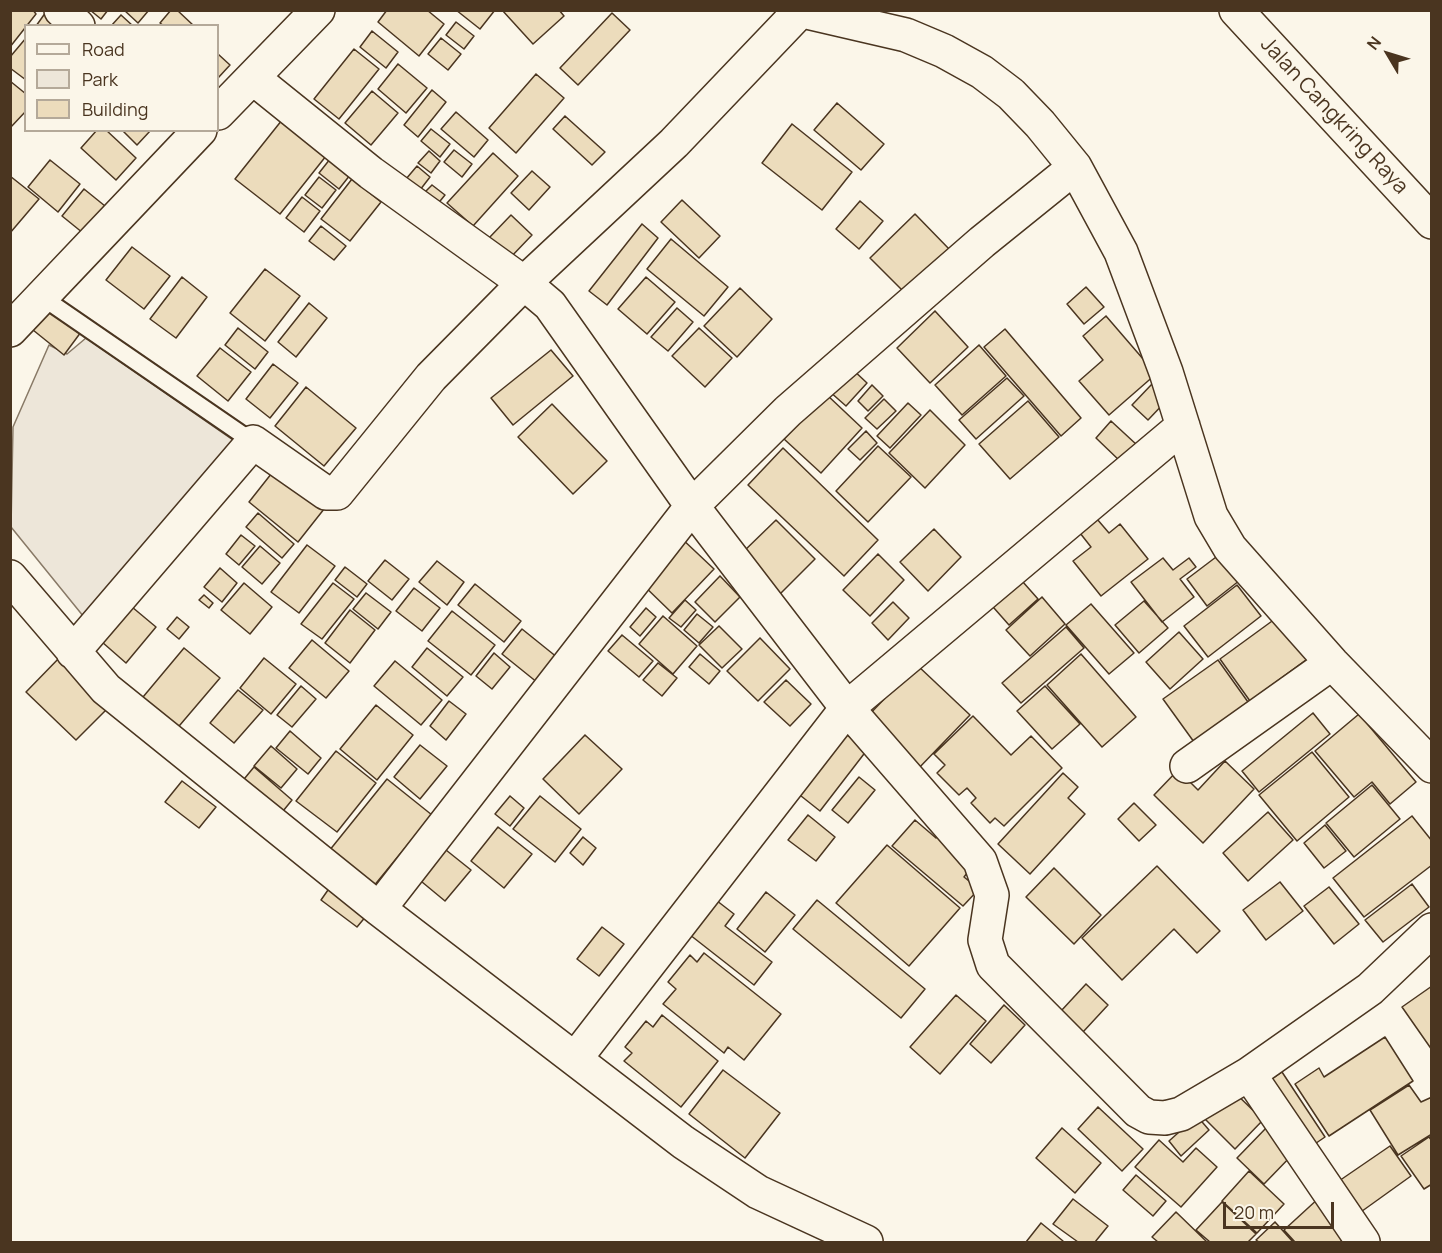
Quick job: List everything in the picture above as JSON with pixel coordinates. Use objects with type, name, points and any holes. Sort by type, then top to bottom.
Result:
[{"type":"street","points":[[61,10],[76,24]]},
{"type":"street","points":[[219,111],[318,10]]},
{"type":"street","name":"Jalan Cangkring Raya","points":[[1236,10],[1431,222]]},
{"type":"street","points":[[73,652],[253,442],[326,493],[337,493],[431,377],[524,284],[674,143],[799,11],[906,35],[944,51],[982,72],[1011,94],[1040,124],[1075,167],[1121,252],[1145,310],[1211,516],[1230,548],[1332,663],[1431,766]]},
{"type":"street","points":[[253,78],[371,173],[550,305],[692,506],[847,708],[980,861],[992,895],[985,940],[993,965],[1128,1102],[1149,1117],[1165,1118],[1180,1114],[1249,1074],[1370,989],[1431,930]]},
{"type":"street","points":[[10,330],[197,132]]},
{"type":"street","points":[[379,909],[692,506],[788,411],[982,242],[1075,167]]},
{"type":"street","points":[[575,1059],[847,708],[1183,426]]},
{"type":"street","points":[[10,577],[73,652],[123,703],[379,909],[682,1142],[758,1192],[866,1242]]},
{"type":"street","points":[[1187,766],[1332,663]]},
{"type":"street","points":[[1249,1074],[1363,1242]]},
{"type":"lane","points":[[42,297],[253,442]]},
{"type":"green space","points":[[86,338],[243,447],[88,622],[11,527],[13,427],[49,345],[67,354]]},
{"type":"building","points":[[10,10],[33,10],[36,14],[28,24],[24,24],[24,29],[10,47]]},
{"type":"building","points":[[90,10],[108,10],[101,19]]},
{"type":"building","points":[[124,10],[149,10],[138,23]]},
{"type":"building","points":[[171,10],[177,10],[192,24],[161,24]]},
{"type":"building","points":[[387,10],[427,10],[444,24],[419,56],[378,22]]},
{"type":"building","points":[[456,10],[495,10],[480,29]]},
{"type":"building","points":[[502,10],[559,10],[564,16],[533,44]]},
{"type":"building","points":[[46,12],[61,24],[37,24]]},
{"type":"building","points":[[612,13],[630,30],[578,85],[560,68]]},
{"type":"building","points":[[121,15],[131,24],[113,24]]},
{"type":"building","points":[[456,22],[474,36],[464,49],[446,35]]},
{"type":"building","points":[[372,31],[398,52],[386,68],[360,47]]},
{"type":"building","points":[[441,38],[461,54],[448,70],[428,54]]},
{"type":"building","points":[[24,40],[24,78],[10,68],[10,57]]},
{"type":"building","points":[[354,49],[379,69],[339,119],[314,99]]},
{"type":"building","points":[[219,55],[230,65],[219,77]]},
{"type":"building","points":[[398,64],[427,88],[406,113],[378,89]]},
{"type":"building","points":[[536,74],[564,98],[516,153],[489,128]]},
{"type":"building","points":[[10,81],[24,92],[24,113],[10,128]]},
{"type":"building","points":[[432,90],[446,102],[418,137],[404,125]]},
{"type":"building","points":[[372,91],[398,113],[371,145],[345,123]]},
{"type":"building","points":[[837,103],[884,144],[861,170],[814,130]]},
{"type":"building","points":[[456,112],[488,140],[474,157],[441,129]]},
{"type":"building","points":[[286,115],[330,151],[280,214],[235,179]]},
{"type":"building","points":[[565,116],[605,152],[592,165],[553,129]]},
{"type":"building","points":[[792,124],[852,172],[822,210],[762,163]]},
{"type":"building","points":[[431,129],[450,144],[440,157],[421,141]]},
{"type":"building","points":[[95,132],[108,132],[136,158],[116,180],[81,148]]},
{"type":"building","points":[[124,132],[149,132],[137,145]]},
{"type":"building","points":[[454,150],[472,164],[462,177],[444,162]]},
{"type":"building","points":[[429,151],[440,161],[431,173],[418,163]]},
{"type":"building","points":[[493,153],[518,176],[473,226],[447,203]]},
{"type":"building","points":[[334,154],[354,170],[339,189],[319,173]]},
{"type":"building","points":[[50,160],[80,184],[58,212],[28,187]]},
{"type":"building","points":[[417,166],[430,177],[420,190],[406,179]]},
{"type":"building","points":[[532,171],[550,187],[529,210],[511,193]]},
{"type":"building","points":[[10,176],[39,199],[10,233]]},
{"type":"building","points":[[319,177],[336,190],[322,208],[305,195]]},
{"type":"building","points":[[352,179],[381,202],[350,241],[321,219]]},
{"type":"building","points":[[432,185],[445,195],[436,206],[422,195]]},
{"type":"building","points":[[84,189],[105,206],[83,233],[62,216]]},
{"type":"building","points":[[302,197],[320,211],[304,232],[286,218]]},
{"type":"building","points":[[682,200],[720,236],[699,258],[661,222]]},
{"type":"building","points":[[860,201],[883,221],[859,249],[836,229]]},
{"type":"building","points":[[915,214],[951,251],[906,294],[870,258]]},
{"type":"building","points":[[511,215],[532,235],[509,259],[488,239]]},
{"type":"building","points":[[642,224],[658,238],[607,305],[589,291]]},
{"type":"building","points":[[321,226],[346,246],[334,260],[309,241]]},
{"type":"building","points":[[671,239],[728,287],[704,316],[647,269]]},
{"type":"building","points":[[132,247],[170,276],[144,309],[106,280]]},
{"type":"building","points":[[265,269],[300,296],[265,341],[230,313]]},
{"type":"building","points":[[182,277],[207,297],[176,338],[150,319]]},
{"type":"building","points":[[646,277],[675,302],[647,334],[618,309]]},
{"type":"building","points":[[1086,287],[1104,307],[1084,324],[1067,304]]},
{"type":"building","points":[[740,288],[772,319],[737,357],[704,326]]},
{"type":"building","points":[[309,303],[327,318],[296,357],[278,342]]},
{"type":"building","points":[[50,308],[81,332],[64,355],[33,330]]},
{"type":"building","points":[[677,308],[693,322],[668,351],[651,337]]},
{"type":"building","points":[[935,311],[968,347],[930,383],[897,348]]},
{"type":"building","points":[[1106,316],[1156,374],[1109,415],[1079,381],[1103,360],[1083,336]]},
{"type":"building","points":[[238,328],[268,352],[255,369],[225,345]]},
{"type":"building","points":[[699,328],[732,358],[705,387],[672,356]]},
{"type":"building","points":[[1005,329],[1081,418],[1061,436],[984,347]]},
{"type":"building","points":[[979,345],[1006,376],[962,415],[935,385]]},
{"type":"building","points":[[220,348],[251,372],[228,401],[197,376]]},
{"type":"building","points":[[551,350],[573,376],[513,425],[491,398]]},
{"type":"building","points":[[273,364],[298,383],[270,418],[246,399]]},
{"type":"building","points":[[850,367],[867,383],[846,406],[829,391]]},
{"type":"building","points":[[1007,378],[1024,396],[976,439],[959,420]]},
{"type":"building","points":[[1152,384],[1168,399],[1148,420],[1132,405]]},
{"type":"building","points":[[872,385],[883,396],[868,411],[858,401]]},
{"type":"building","points":[[306,387],[356,428],[324,466],[275,426]]},
{"type":"building","points":[[826,394],[862,428],[821,473],[784,439]]},
{"type":"building","points":[[884,399],[896,411],[877,429],[865,418]]},
{"type":"building","points":[[1028,401],[1059,437],[1010,479],[979,444]]},
{"type":"building","points":[[908,403],[921,415],[890,448],[877,436]]},
{"type":"building","points":[[552,404],[607,461],[573,494],[518,437]]},
{"type":"building","points":[[930,410],[965,445],[925,488],[889,453]]},
{"type":"building","points":[[1111,421],[1137,445],[1121,462],[1096,438]]},
{"type":"building","points":[[866,431],[877,443],[860,460],[848,449]]},
{"type":"building","points":[[878,446],[911,477],[868,522],[836,491]]},
{"type":"building","points":[[783,448],[878,540],[844,576],[748,485]]},
{"type":"building","points":[[279,464],[328,504],[298,542],[249,502]]},
{"type":"building","points":[[258,513],[294,544],[282,558],[246,527]]},
{"type":"building","points":[[1097,519],[1109,533],[1120,524],[1148,559],[1101,596],[1073,561],[1091,547],[1080,533]]},
{"type":"building","points":[[776,520],[815,559],[780,594],[741,554]]},
{"type":"building","points":[[934,529],[961,557],[928,591],[900,562]]},
{"type":"building","points":[[241,535],[255,546],[239,565],[226,554]]},
{"type":"building","points":[[679,536],[714,569],[672,613],[638,580]]},
{"type":"building","points":[[307,545],[335,566],[299,613],[271,592]]},
{"type":"building","points":[[260,546],[280,563],[262,584],[242,567]]},
{"type":"building","points":[[1224,551],[1244,577],[1207,606],[1187,579]]},
{"type":"building","points":[[878,554],[904,580],[870,616],[843,590]]},
{"type":"building","points":[[1163,558],[1173,570],[1189,558],[1196,567],[1180,579],[1194,597],[1162,622],[1131,582]]},
{"type":"building","points":[[385,560],[409,579],[392,600],[368,581]]},
{"type":"building","points":[[437,561],[464,582],[447,605],[419,582]]},
{"type":"building","points":[[345,567],[367,584],[357,597],[335,580]]},
{"type":"building","points":[[220,568],[237,583],[222,602],[204,587]]},
{"type":"building","points":[[1015,573],[1038,599],[1009,625],[986,599]]},
{"type":"building","points":[[720,576],[740,597],[715,622],[695,602]]},
{"type":"building","points":[[244,583],[272,607],[250,634],[221,610]]},
{"type":"building","points":[[333,583],[354,599],[322,639],[301,624]]},
{"type":"building","points":[[475,584],[521,621],[504,642],[458,605]]},
{"type":"building","points":[[1237,585],[1261,616],[1208,657],[1184,626]]},
{"type":"building","points":[[414,588],[440,608],[422,631],[396,611]]},
{"type":"building","points":[[366,593],[391,612],[378,629],[353,609]]},
{"type":"building","points":[[204,595],[213,603],[209,608],[199,600]]},
{"type":"building","points":[[1042,597],[1065,624],[1030,656],[1006,630]]},
{"type":"building","points":[[685,600],[696,610],[681,627],[669,618]]},
{"type":"building","points":[[1144,601],[1168,628],[1139,653],[1115,625]]},
{"type":"building","points":[[893,602],[909,618],[888,640],[872,623]]},
{"type":"building","points":[[1091,604],[1134,653],[1109,674],[1066,625]]},
{"type":"building","points":[[132,607],[156,627],[126,663],[102,642]]},
{"type":"building","points":[[646,608],[656,617],[640,636],[630,627]]},
{"type":"building","points":[[350,610],[375,630],[350,663],[325,643]]},
{"type":"building","points":[[452,611],[495,645],[471,675],[428,641]]},
{"type":"building","points":[[697,614],[713,627],[699,643],[684,630]]},
{"type":"building","points":[[663,616],[697,646],[673,674],[639,644]]},
{"type":"building","points":[[1279,616],[1310,657],[1250,701],[1220,659]]},
{"type":"building","points":[[177,617],[189,627],[179,639],[167,629]]},
{"type":"building","points":[[719,626],[742,649],[722,668],[699,645]]},
{"type":"building","points":[[1066,627],[1084,648],[1021,703],[1002,683]]},
{"type":"building","points":[[522,629],[558,658],[538,683],[502,654]]},
{"type":"building","points":[[1179,632],[1203,659],[1170,689],[1146,662]]},
{"type":"building","points":[[622,635],[653,661],[639,677],[608,651]]},
{"type":"building","points":[[760,638],[790,669],[758,701],[727,671]]},
{"type":"building","points":[[312,640],[349,671],[326,698],[289,668]]},
{"type":"building","points":[[184,648],[220,678],[174,732],[138,703]]},
{"type":"building","points":[[427,648],[463,677],[447,696],[412,667]]},
{"type":"building","points":[[494,653],[510,667],[492,689],[476,676]]},
{"type":"building","points":[[63,654],[113,703],[76,740],[26,692]]},
{"type":"building","points":[[700,654],[720,671],[709,684],[689,667]]},
{"type":"building","points":[[1081,654],[1136,717],[1102,747],[1047,685]]},
{"type":"building","points":[[264,658],[296,684],[271,714],[240,688]]},
{"type":"building","points":[[1218,660],[1248,702],[1194,742],[1163,699]]},
{"type":"building","points":[[395,661],[442,700],[421,725],[374,686]]},
{"type":"building","points":[[658,663],[677,678],[662,696],[643,680]]},
{"type":"building","points":[[917,665],[970,715],[916,771],[864,720]]},
{"type":"building","points":[[786,680],[811,704],[790,726],[764,702]]},
{"type":"building","points":[[301,686],[316,699],[292,727],[277,715]]},
{"type":"building","points":[[1045,686],[1080,724],[1052,749],[1017,711]]},
{"type":"building","points":[[238,690],[263,710],[234,743],[210,723]]},
{"type":"building","points":[[449,701],[466,714],[446,740],[430,726]]},
{"type":"building","points":[[376,705],[413,735],[377,780],[340,749]]},
{"type":"building","points":[[1313,713],[1330,734],[1259,792],[1242,771]]},
{"type":"building","points":[[1359,714],[1416,782],[1390,804],[1372,782],[1354,797],[1315,751]]},
{"type":"building","points":[[973,716],[1011,755],[1031,736],[1062,768],[1004,826],[995,818],[990,823],[971,803],[976,798],[967,788],[959,795],[937,773],[945,765],[934,754]]},
{"type":"building","points":[[290,731],[321,758],[308,774],[276,748]]},
{"type":"building","points":[[843,732],[867,750],[820,811],[796,792]]},
{"type":"building","points":[[585,735],[622,769],[579,814],[543,779]]},
{"type":"building","points":[[420,745],[447,766],[420,799],[394,777]]},
{"type":"building","points":[[271,746],[297,769],[281,788],[254,766]]},
{"type":"building","points":[[336,751],[376,783],[337,832],[296,801]]},
{"type":"building","points":[[1312,752],[1349,797],[1297,841],[1259,795]]},
{"type":"building","points":[[1225,761],[1254,789],[1203,843],[1154,795],[1178,770],[1198,790]]},
{"type":"building","points":[[254,767],[292,800],[279,816],[240,784]]},
{"type":"building","points":[[1063,773],[1078,787],[1068,798],[1085,814],[1030,874],[998,844]]},
{"type":"building","points":[[859,777],[875,790],[848,823],[832,810]]},
{"type":"building","points":[[387,779],[432,815],[373,887],[329,851]]},
{"type":"building","points":[[182,781],[216,807],[199,828],[165,802]]},
{"type":"building","points":[[1372,785],[1400,819],[1354,857],[1326,823]]},
{"type":"building","points":[[510,796],[524,808],[510,826],[495,814]]},
{"type":"building","points":[[540,796],[581,829],[555,862],[513,829]]},
{"type":"building","points":[[1134,803],[1156,825],[1139,841],[1118,819]]},
{"type":"building","points":[[1268,812],[1293,840],[1248,881],[1223,853]]},
{"type":"building","points":[[808,815],[835,837],[816,861],[788,840]]},
{"type":"building","points":[[1412,816],[1432,841],[1432,865],[1364,917],[1333,878]]},
{"type":"building","points":[[915,820],[936,838],[942,831],[971,868],[964,877],[979,889],[963,906],[892,846]]},
{"type":"building","points":[[1325,825],[1346,851],[1324,868],[1304,843]]},
{"type":"building","points":[[498,827],[532,854],[504,888],[471,861]]},
{"type":"building","points":[[583,837],[596,848],[583,865],[570,853]]},
{"type":"building","points":[[887,845],[960,908],[909,966],[836,903]]},
{"type":"building","points":[[441,846],[471,870],[445,901],[416,877]]},
{"type":"building","points":[[1157,866],[1220,931],[1197,953],[1174,929],[1122,980],[1082,938]]},
{"type":"building","points":[[1054,868],[1101,915],[1074,944],[1026,897]]},
{"type":"building","points":[[335,880],[372,909],[357,927],[321,900]]},
{"type":"building","points":[[1280,882],[1303,911],[1266,940],[1243,910]]},
{"type":"building","points":[[1412,884],[1429,907],[1383,942],[1365,920]]},
{"type":"building","points":[[1329,887],[1359,924],[1334,944],[1304,906]]},
{"type":"building","points":[[766,892],[795,915],[765,952],[737,929]]},
{"type":"building","points":[[712,897],[734,914],[725,926],[772,962],[754,985],[685,931]]},
{"type":"building","points":[[817,900],[925,989],[901,1018],[793,929]]},
{"type":"building","points":[[602,927],[624,944],[599,976],[577,959]]},
{"type":"building","points":[[704,953],[781,1014],[744,1060],[728,1047],[724,1053],[663,1004],[676,989],[668,982],[690,955],[697,962]]},
{"type":"building","points":[[1086,984],[1108,1005],[1083,1032],[1061,1011]]},
{"type":"building","points":[[1432,986],[1432,1050],[1402,1007]]},
{"type":"building","points":[[956,995],[986,1021],[940,1074],[910,1047]]},
{"type":"building","points":[[1004,1005],[1025,1025],[991,1063],[970,1044]]},
{"type":"building","points":[[662,1015],[718,1061],[681,1107],[624,1061],[632,1053],[625,1047],[646,1021],[653,1027]]},
{"type":"building","points":[[1385,1037],[1413,1081],[1329,1136],[1295,1084],[1319,1068],[1324,1077]]},
{"type":"building","points":[[723,1070],[780,1113],[745,1158],[689,1114]]},
{"type":"building","points":[[1282,1072],[1325,1137],[1306,1150],[1263,1085]]},
{"type":"building","points":[[1409,1085],[1421,1102],[1432,1097],[1432,1134],[1398,1155],[1370,1110]]},
{"type":"building","points":[[1230,1088],[1263,1120],[1235,1149],[1202,1116]]},
{"type":"building","points":[[1098,1107],[1143,1149],[1122,1171],[1078,1129]]},
{"type":"building","points":[[1197,1116],[1209,1130],[1181,1156],[1169,1141]]},
{"type":"building","points":[[1268,1126],[1295,1152],[1264,1184],[1237,1158]]},
{"type":"building","points":[[1062,1128],[1101,1163],[1075,1193],[1036,1158]]},
{"type":"building","points":[[1429,1137],[1432,1141],[1432,1184],[1424,1189],[1401,1156]]},
{"type":"building","points":[[1159,1140],[1183,1162],[1196,1148],[1217,1167],[1181,1207],[1135,1167]]},
{"type":"building","points":[[1390,1146],[1411,1176],[1358,1214],[1336,1183]]},
{"type":"building","points":[[1249,1171],[1284,1204],[1257,1233],[1222,1201]]},
{"type":"building","points":[[1136,1175],[1166,1201],[1153,1216],[1123,1190]]},
{"type":"building","points":[[1320,1197],[1351,1233],[1340,1242],[1295,1242],[1284,1230]]},
{"type":"building","points":[[1073,1199],[1108,1226],[1095,1242],[1078,1242],[1053,1224]]},
{"type":"building","points":[[1222,1202],[1256,1234],[1248,1242],[1210,1242],[1196,1230]]},
{"type":"building","points":[[1176,1212],[1207,1242],[1158,1242],[1152,1237]]},
{"type":"building","points":[[1275,1222],[1293,1242],[1259,1242],[1256,1240]]},
{"type":"building","points":[[1041,1223],[1063,1241],[1026,1242]]}]
